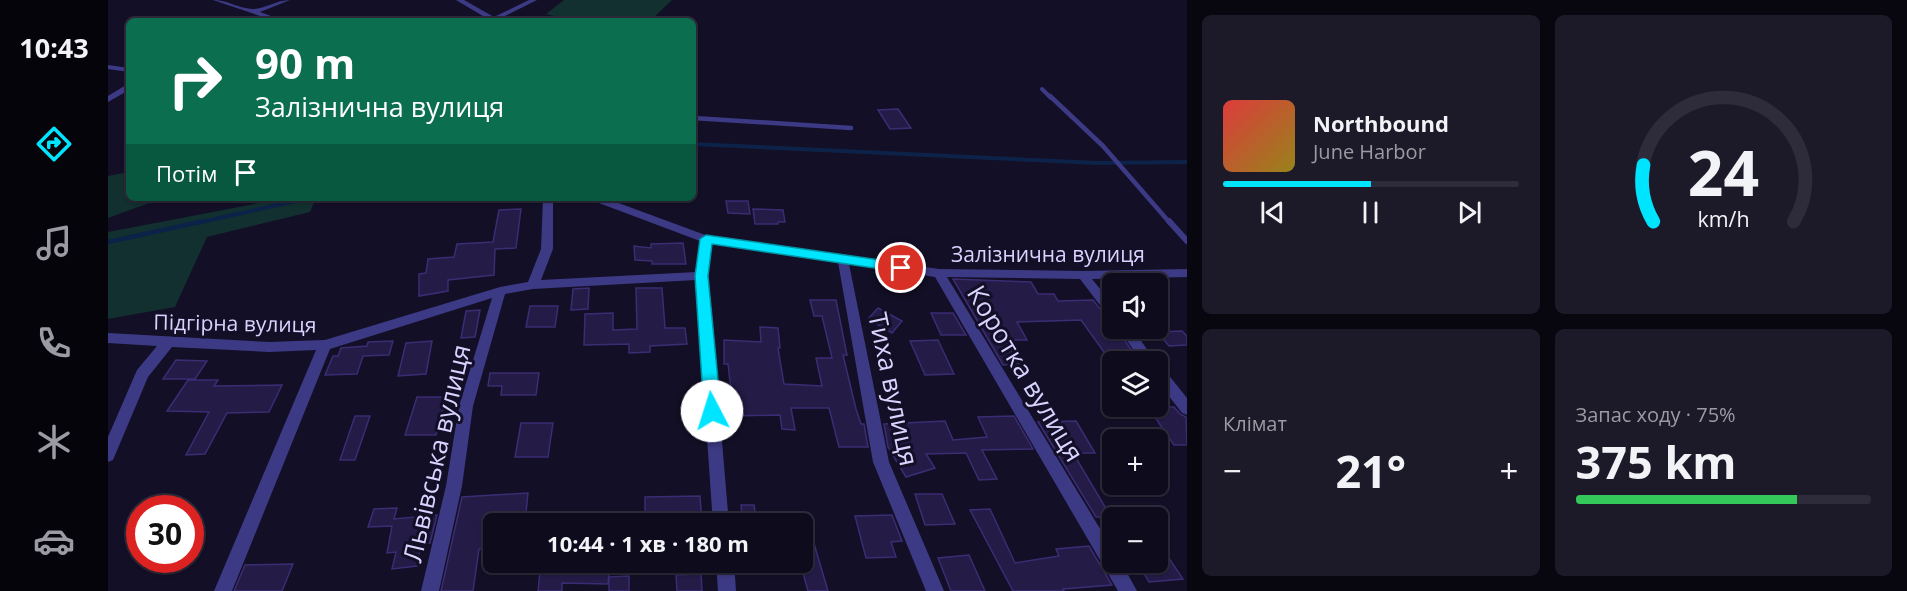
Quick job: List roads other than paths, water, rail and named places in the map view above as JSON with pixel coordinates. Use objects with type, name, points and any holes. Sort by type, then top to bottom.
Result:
[{"type":"street","points":[[216,0],[274,18]]},
{"type":"street","points":[[256,11],[287,0]]},
{"type":"street","points":[[459,0],[489,18]]},
{"type":"street","points":[[496,18],[534,0]]},
{"type":"street","points":[[108,67],[126,70]]},
{"type":"street","points":[[108,100],[126,89]]},
{"type":"street","points":[[533,285],[547,249],[548,201]]},
{"type":"street","name":"Залізнична вулиця","points":[[603,201],[706,239],[939,273],[1083,275],[1187,273]]},
{"type":"street","points":[[706,239],[702,276],[720,513]]},
{"type":"street","name":"Тиха вулиця","points":[[843,260],[881,462],[934,591]]},
{"type":"street","name":"Коротка вулиця","points":[[939,273],[1128,591]]},
{"type":"street","points":[[1083,275],[1102,300]]},
{"type":"street","name":"Підгірна вулиця","points":[[108,338],[269,347],[325,345],[500,291],[533,285],[702,276]]},
{"type":"street","name":"Львівська вулиця","points":[[430,591],[454,486],[466,406],[500,291]]},
{"type":"street","points":[[1132,339],[1142,351]]},
{"type":"street","points":[[108,455],[142,374],[168,342]]},
{"type":"street","points":[[223,591],[325,345]]},
{"type":"street","points":[[1168,385],[1187,409]]},
{"type":"street","points":[[725,573],[727,591]]},
{"type":"lane","points":[[1042,89],[1103,146],[1139,190],[1187,241]]},
{"type":"lane","points":[[696,118],[851,128]]},
{"type":"waterway","points":[[696,144],[1098,163],[1187,162]]},
{"type":"waterway","points":[[197,223],[296,201]]},
{"type":"waterway","points":[[108,242],[204,221]]}]
